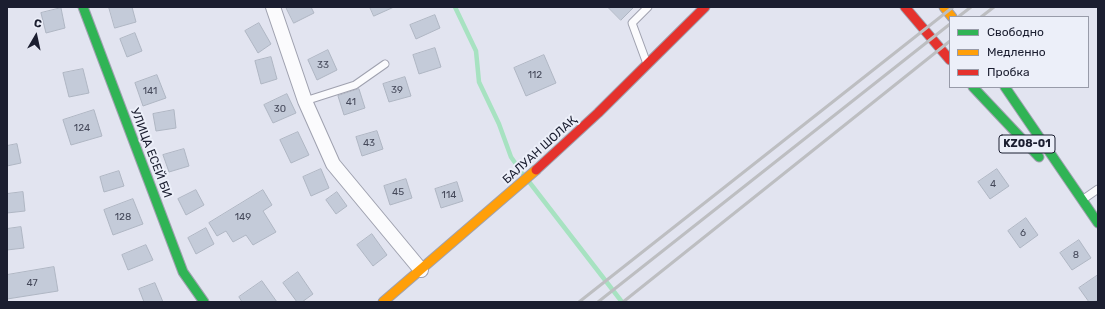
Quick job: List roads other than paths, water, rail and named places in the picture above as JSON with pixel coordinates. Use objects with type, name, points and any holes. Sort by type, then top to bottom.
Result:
[{"type":"main road","name":"УЛИЦА ЕСЕЙ БИ","points":[[83,7],[183,272],[204,302]]},
{"type":"main road","name":"БАЛУАН ШОЛАҚ","points":[[383,302],[517,187],[598,113],[705,7]]},
{"type":"main road","points":[[905,7],[949,59]]},
{"type":"main road","points":[[944,7],[951,16]]},
{"type":"main road","name":"KZ08-01","points":[[974,88],[1081,201]]},
{"type":"main road","name":"KZ08-01","points":[[1006,88],[1081,201],[1098,223]]},
{"type":"street","points":[[273,7],[305,101],[333,164],[421,270]]},
{"type":"lane","points":[[647,64],[632,23],[648,7]]},
{"type":"lane","points":[[305,101],[354,85],[385,64]]},
{"type":"lane","points":[[1081,201],[1098,190]]},
{"type":"waterway","points":[[455,7],[476,51],[479,82],[499,124],[511,157],[523,174]]},
{"type":"waterway","points":[[530,183],[622,302]]},
{"type":"railway","points":[[579,302],[953,7]]},
{"type":"railway","points":[[959,16],[971,7]]},
{"type":"railway","points":[[982,16],[994,7]]},
{"type":"railway","points":[[598,302],[949,25]]},
{"type":"railway","points":[[623,302],[949,42]]}]
